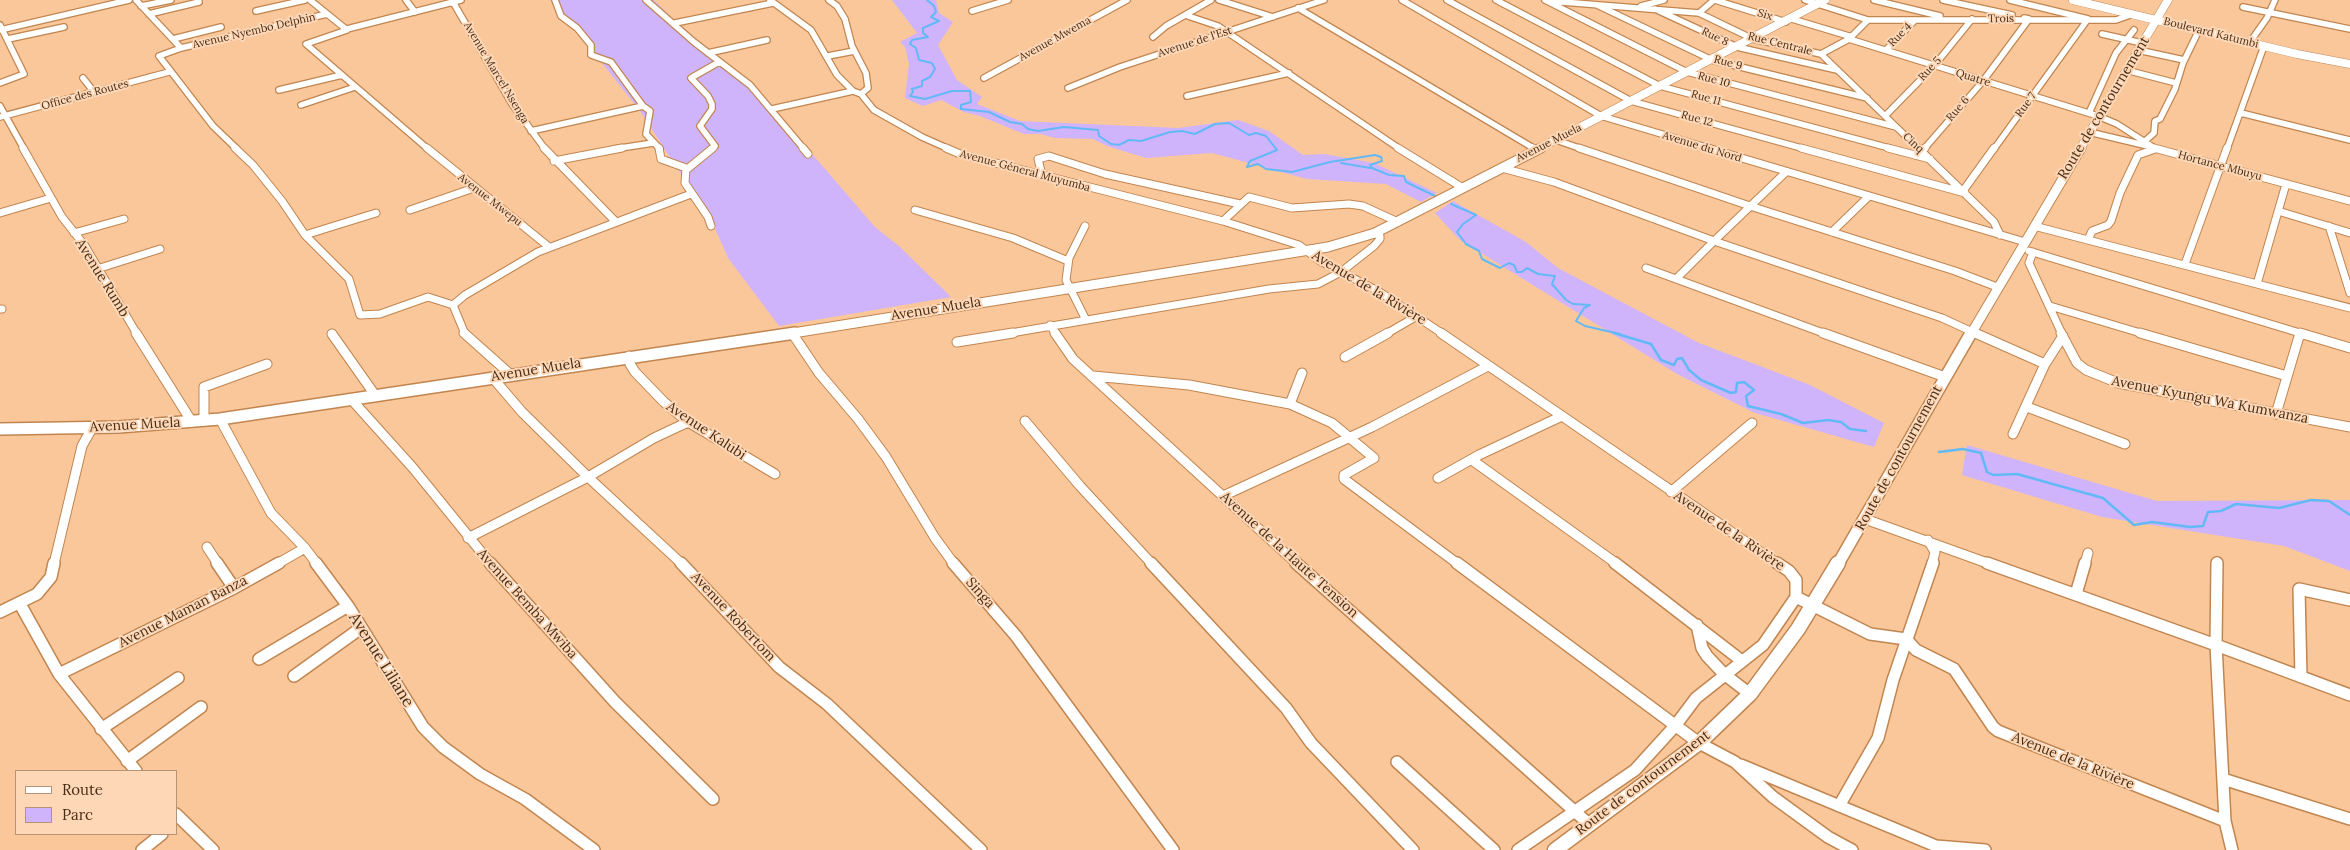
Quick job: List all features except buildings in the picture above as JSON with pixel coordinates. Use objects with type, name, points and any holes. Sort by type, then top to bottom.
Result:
[{"type":"street","points":[[0,83],[24,75],[1,28],[129,0]]},
{"type":"street","points":[[136,0],[181,48]]},
{"type":"street","points":[[141,6],[171,0]]},
{"type":"street","points":[[256,11],[306,0]]},
{"type":"street","points":[[310,0],[344,31],[461,0]]},
{"type":"street","points":[[406,0],[415,12]]},
{"type":"street","points":[[555,0],[561,16],[577,28],[591,45],[591,55],[611,62],[643,106],[650,111],[646,129],[653,143],[660,149],[661,159],[683,167],[686,170]]},
{"type":"street","points":[[646,0],[719,62],[750,85],[808,154]]},
{"type":"street","points":[[674,23],[771,2],[811,30],[828,56],[837,75],[853,91],[861,94],[868,88],[866,74],[854,51],[845,19],[837,6],[829,0]]},
{"type":"street","points":[[972,11],[1008,0]]},
{"type":"street","name":"Avenue Mwema","points":[[984,78],[1126,0]]},
{"type":"street","points":[[1153,37],[1166,26],[1211,0]]},
{"type":"street","points":[[1219,0],[1273,17]]},
{"type":"street","name":"Avenue de l'Est","points":[[1068,88],[1120,67],[1324,0]]},
{"type":"street","name":"Avenue du Nord","points":[[1402,0],[1601,116],[2000,235],[2023,246]]},
{"type":"street","name":"Rue 12","points":[[1447,0],[1631,101],[1964,192]]},
{"type":"street","name":"Rue 11","points":[[1496,0],[1660,86],[1930,159]]},
{"type":"street","points":[[1544,0],[1699,13],[1714,0]]},
{"type":"street","name":"Rue 10","points":[[1544,0],[1687,72],[1896,127]]},
{"type":"street","points":[[1569,2],[1578,0]]},
{"type":"street","points":[[1636,8],[1664,0]]},
{"type":"street","name":"Six","points":[[1714,0],[1789,20]]},
{"type":"street","points":[[1805,0],[1823,1],[1868,20]]},
{"type":"street","points":[[1874,0],[1953,19]]},
{"type":"street","points":[[1943,0],[2028,19]]},
{"type":"street","points":[[2010,0],[2088,19]]},
{"type":"street","name":"Boulevard Katumbi","points":[[2073,0],[2264,46],[2350,64]]},
{"type":"street","name":"Route de contournement","points":[[1555,850],[1699,743],[1750,694],[1813,606],[2088,132],[2168,0]]},
{"type":"street","points":[[2250,42],[2275,0]]},
{"type":"street","name":"Avenue Muela","points":[[0,429],[92,428],[220,419],[792,333],[1307,251],[1343,243],[1375,233],[1398,222],[1823,1]]},
{"type":"street","points":[[149,14],[200,2]]},
{"type":"street","name":"Avenue Marcel Nsenga","points":[[453,2],[512,104],[531,131],[554,161],[615,221]]},
{"type":"street","name":"Rue 9","points":[[1597,5],[1712,60],[1867,98]]},
{"type":"street","points":[[2243,7],[2350,29]]},
{"type":"street","points":[[1298,8],[1537,150]]},
{"type":"street","name":"Rue 8","points":[[1655,10],[1736,47],[1837,70]]},
{"type":"street","name":"Rue Centrale","points":[[1699,13],[1753,39],[1821,54],[1850,38],[1868,20]]},
{"type":"street","name":"Avenue Nyembo Delphin","points":[[169,72],[160,55],[181,48],[326,14]]},
{"type":"street","name":"Trois","points":[[1868,20],[2116,20],[2132,14]]},
{"type":"street","points":[[1185,15],[1216,25],[1416,160],[1463,188]]},
{"type":"street","name":"Rue 5","points":[[1885,116],[1934,66],[1972,19]]},
{"type":"street","name":"Rue 6","points":[[1922,151],[1984,80],[2028,19]]},
{"type":"street","name":"Rue 7","points":[[1964,192],[2088,19]]},
{"type":"street","name":"Quatre","points":[[1789,20],[2098,116]]},
{"type":"street","name":"Rue 4","points":[[1886,50],[1915,20]]},
{"type":"street","points":[[8,40],[64,27]]},
{"type":"street","points":[[173,39],[221,27]]},
{"type":"street","points":[[2089,113],[2116,53],[2134,30]]},
{"type":"street","points":[[2088,240],[2092,231],[2108,225],[2111,221],[2120,192],[2138,155],[2149,146],[2154,133],[2155,121],[2160,119],[2198,30]]},
{"type":"street","name":"Avenue Mwepu","points":[[344,31],[306,43],[474,188],[550,247]]},
{"type":"street","points":[[2102,34],[2126,40],[2140,47],[2184,60]]},
{"type":"street","points":[[708,53],[767,40]]},
{"type":"street","points":[[2185,264],[2264,46]]},
{"type":"street","points":[[828,56],[854,51]]},
{"type":"street","name":"Cinq","points":[[1821,54],[1994,222],[2000,235]]},
{"type":"street","points":[[2113,61],[2176,83]]},
{"type":"street","points":[[711,226],[708,217],[685,183],[686,170],[715,146],[700,126],[712,109],[712,104],[708,96],[691,78],[719,62]]},
{"type":"street","points":[[169,72],[213,126],[253,165],[282,201],[305,235],[349,280],[359,314],[362,316],[380,314],[428,297],[453,304]]},
{"type":"street","name":"Office des Routes","points":[[2,116],[169,72]]},
{"type":"street","points":[[1187,96],[1289,73]]},
{"type":"street","points":[[279,90],[342,75]]},
{"type":"street","points":[[83,78],[94,92]]},
{"type":"street","points":[[301,105],[355,87]]},
{"type":"street","points":[[772,109],[853,91]]},
{"type":"street","name":"Avenue Géneral Muyumba","points":[[861,94],[874,110],[947,149],[1138,201],[1223,221],[1295,243],[1307,251]]},
{"type":"street","name":"Avenue Rumb","points":[[0,106],[2,116],[51,198],[85,246],[97,269],[192,422]]},
{"type":"street","points":[[531,131],[643,106]]},
{"type":"street","points":[[2241,113],[2350,140]]},
{"type":"street","name":"Hortance Mbuyu","points":[[2098,116],[2117,124],[2149,146],[2350,202]]},
{"type":"street","points":[[2088,132],[2149,146]]},
{"type":"street","points":[[1556,140],[1750,206],[1955,271],[1998,288]]},
{"type":"street","points":[[554,161],[653,143]]},
{"type":"street","points":[[1042,174],[1038,159],[1049,156],[1105,174],[1240,204]]},
{"type":"street","points":[[1502,168],[1554,182],[1714,241],[1942,318],[2046,364]]},
{"type":"street","points":[[1676,279],[1786,172]]},
{"type":"street","points":[[2257,284],[2286,184]]},
{"type":"street","points":[[410,210],[474,188]]},
{"type":"street","points":[[453,304],[479,286],[550,247],[691,194]]},
{"type":"street","points":[[1223,221],[1249,197],[1292,208],[1349,204],[1363,206],[1398,222]]},
{"type":"street","points":[[1832,232],[1868,197]]},
{"type":"street","points":[[0,213],[51,198]]},
{"type":"street","points":[[915,210],[1013,238],[1068,261]]},
{"type":"street","points":[[2278,211],[2350,233]]},
{"type":"street","points":[[305,235],[376,213]]},
{"type":"street","points":[[74,233],[124,219]]},
{"type":"street","points":[[1085,226],[1068,261],[1066,280],[1086,320]]},
{"type":"street","points":[[2034,226],[2350,308]]},
{"type":"street","points":[[2329,226],[2350,293]]},
{"type":"street","points":[[957,342],[1269,289],[1308,286],[1327,280],[1341,272],[1374,246],[1380,239],[1380,236],[1375,233]]},
{"type":"street","points":[[2023,246],[2033,252],[2350,348]]},
{"type":"street","points":[[97,269],[160,249]]},
{"type":"street","name":"Avenue de la Rivière","points":[[1307,251],[1320,261],[1378,291],[1417,316],[1671,492],[1789,571],[1796,580],[1796,597]]},
{"type":"street","name":"Avenue Kyungu Wa Kumwanza","points":[[2033,252],[2029,263],[2063,336],[2078,363],[2086,370],[2102,378],[2276,414],[2350,427]]},
{"type":"street","points":[[1646,268],[1945,377]]},
{"type":"street","points":[[453,304],[465,335],[510,374]]},
{"type":"street","points":[[2050,306],[2287,376]]},
{"type":"street","points":[[1345,357],[1417,316]]},
{"type":"street","name":"Avenue de la Haute Tension","points":[[1050,326],[1073,359],[1590,825]]},
{"type":"street","name":"Singa","points":[[792,333],[819,373],[858,419],[886,457],[935,538],[954,564],[1016,636],[1173,850]]},
{"type":"street","points":[[2276,414],[2300,333]]},
{"type":"street","points":[[332,334],[375,396]]},
{"type":"street","points":[[2013,434],[2046,364],[2063,336]]},
{"type":"street","name":"Avenue Kalubi","points":[[629,356],[633,368],[647,385],[688,422],[775,474]]},
{"type":"street","points":[[204,421],[204,387],[267,364]]},
{"type":"street","points":[[1223,496],[1350,438],[1488,366]]},
{"type":"street","points":[[1290,404],[1302,373]]},
{"type":"street","points":[[1093,376],[1189,385],[1290,404],[1332,423],[1374,459],[1344,475],[1344,479],[1699,743],[1735,762],[1936,846],[1985,850]]},
{"type":"street","name":"Avenue Robertom","points":[[492,377],[522,412],[588,478],[653,535],[779,666],[827,704],[981,850]]},
{"type":"street","name":"Avenue Bemba Mwiba","points":[[352,399],[413,468],[468,538],[615,702],[713,799]]},
{"type":"street","points":[[2027,407],[2125,444]]},
{"type":"street","points":[[1438,478],[1562,416]]},
{"type":"street","name":"Avenue Liliane","points":[[220,419],[272,513],[305,548],[348,606],[423,727],[443,747],[480,774],[525,799],[594,850]]},
{"type":"street","points":[[1025,421],[1080,486],[1286,708],[1311,743],[1413,850]]},
{"type":"street","points":[[468,538],[588,478],[654,438],[688,422]]},
{"type":"street","points":[[1671,492],[1752,423]]},
{"type":"street","points":[[0,612],[20,604],[42,591],[51,576],[82,446],[92,428]]},
{"type":"street","points":[[1472,460],[1697,625],[1742,661]]},
{"type":"street","points":[[1865,519],[1928,540],[2350,695]]},
{"type":"street","points":[[1839,806],[1878,738],[1893,680],[1933,562],[1935,552],[1928,540]]},
{"type":"street","points":[[207,547],[234,588]]},
{"type":"street","name":"Avenue Maman Banza","points":[[59,674],[234,588],[305,548]]},
{"type":"street","points":[[2076,594],[2088,553]]},
{"type":"street","points":[[2217,562],[2216,645],[2225,821],[2232,850]]},
{"type":"street","points":[[2301,677],[2299,589],[2350,600]]},
{"type":"street","points":[[1518,850],[1635,770],[1675,726],[1696,698],[1763,645],[1796,597],[1870,634],[1906,639]]},
{"type":"street","points":[[20,604],[59,674],[135,770]]},
{"type":"street","points":[[258,659],[348,606]]},
{"type":"street","points":[[1697,625],[1702,648],[1724,674],[1750,694]]},
{"type":"street","points":[[294,676],[360,628]]},
{"type":"street","name":"Avenue de la Rivière","points":[[1906,639],[1916,650],[1954,669],[1993,727],[1998,731],[2225,821]]},
{"type":"street","points":[[101,729],[178,678]]},
{"type":"street","points":[[127,761],[201,707]]},
{"type":"street","points":[[1397,762],[1494,850]]},
{"type":"street","points":[[1735,762],[1773,797],[1828,837],[1852,850]]},
{"type":"street","points":[[2223,779],[2350,819]]},
{"type":"street","points":[[178,819],[213,850]]},
{"type":"street","points":[[142,850],[161,835]]},
{"type":"green space","points":[[552,0],[654,0],[678,24],[764,98],[875,227],[900,247],[951,297],[779,326],[728,258],[713,224],[640,111]]},
{"type":"green space","points":[[892,0],[936,0],[939,13],[953,22],[938,45],[957,80],[982,97],[977,104],[1020,121],[1178,128],[1238,120],[1269,131],[1303,155],[1324,154],[1374,163],[1437,193],[1421,202],[1386,184],[1307,179],[1212,153],[1146,158],[1107,146],[1093,139],[1055,138],[1041,134],[1024,134],[980,116],[964,112],[941,100],[923,106],[905,98],[909,64],[905,47],[900,42],[917,33]]},
{"type":"green space","points":[[1453,201],[1526,242],[1558,268],[1699,343],[1810,385],[1884,423],[1874,447],[1755,413],[1677,374],[1460,240],[1435,213]]},
{"type":"green space","points":[[1967,445],[2157,501],[2350,500],[2350,571],[2284,546],[2102,517],[1962,475]]},
{"type":"waterway","points":[[927,0],[934,6],[936,12],[931,17],[939,21],[923,28],[923,33],[928,37],[912,40],[910,44],[916,48],[919,60],[932,63],[935,69],[930,77],[922,81],[922,86],[912,89],[913,92],[910,96],[925,99],[952,91],[970,91],[971,102],[961,105],[961,109],[989,112],[1010,122],[1022,124],[1028,129],[1038,131],[1064,127],[1098,130],[1099,136],[1111,144],[1119,145],[1129,140],[1141,141],[1170,132],[1182,131],[1195,134],[1215,124],[1229,123],[1249,135],[1256,133],[1266,136],[1277,150],[1250,161],[1247,167],[1258,164],[1266,169],[1292,172],[1330,162],[1375,155],[1381,157],[1382,161],[1370,165],[1372,168],[1389,175],[1404,176],[1406,182],[1435,196]]},
{"type":"waterway","points":[[1341,163],[1370,168]]},
{"type":"waterway","points":[[1451,204],[1476,215],[1463,224],[1457,232],[1466,244],[1479,251],[1482,259],[1500,268],[1509,263],[1514,265],[1517,272],[1522,272],[1527,268],[1538,274],[1555,276],[1552,284],[1566,300],[1573,304],[1590,305],[1584,308],[1576,321],[1585,326],[1620,334]]},
{"type":"waterway","points":[[1614,333],[1651,344],[1661,360],[1674,365],[1677,359],[1682,358],[1689,370],[1701,380],[1731,393],[1736,392],[1737,383],[1744,382],[1754,390],[1746,396],[1748,406],[1781,414],[1803,423],[1828,420],[1841,422],[1850,429],[1866,431]]},
{"type":"waterway","points":[[1939,452],[1963,449],[1981,453],[1987,472],[1993,475],[2017,474],[2103,498],[2134,525],[2152,522],[2190,527],[2203,526],[2208,512],[2221,511],[2236,504],[2279,508],[2311,500],[2329,501],[2350,515]]}]
